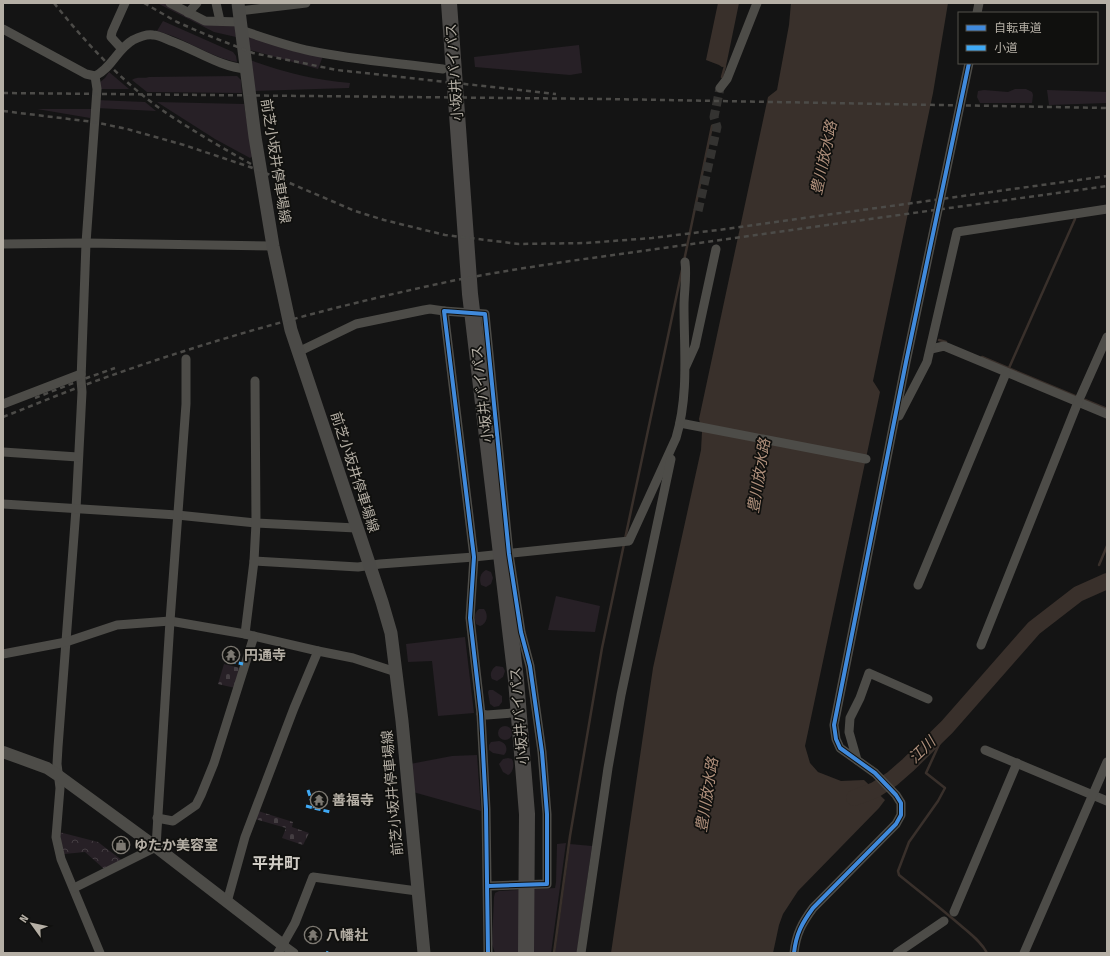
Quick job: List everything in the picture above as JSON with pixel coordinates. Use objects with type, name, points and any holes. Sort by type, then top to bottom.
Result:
[{"type":"highway","name":"小坂井バイパス","points":[[449,3],[470,294],[516,680],[527,814],[526,953]]},
{"type":"main road","name":"前芝小坂井停車場線","points":[[239,16],[255,137],[273,246],[291,330],[391,633],[402,721],[424,953]]},
{"type":"street","points":[[121,48],[111,38],[112,32],[125,3]]},
{"type":"street","points":[[170,3],[205,21],[220,21],[306,3]]},
{"type":"street","points":[[188,13],[197,3]]},
{"type":"street","points":[[216,3],[220,21]]},
{"type":"street","points":[[720,88],[726,79],[757,3]]},
{"type":"street","points":[[239,16],[288,45],[311,51],[442,68]]},
{"type":"street","points":[[3,29],[86,74],[95,76],[109,65],[121,48],[132,40],[146,35],[154,35],[178,43],[229,66],[246,69]]},
{"type":"street","points":[[794,953],[796,940],[802,923],[813,908],[896,824],[901,815],[901,803],[896,795],[875,773],[840,748],[836,739],[834,725],[906,362],[968,64]]},
{"type":"street","points":[[95,76],[97,89],[86,243],[81,374],[82,392],[76,509],[57,764],[60,788],[56,837],[61,859],[100,953]]},
{"type":"street","points":[[894,424],[928,362],[957,232],[1107,209]]},
{"type":"street","points":[[3,244],[86,243],[273,246]]},
{"type":"street","points":[[685,367],[696,346],[716,249]]},
{"type":"street","points":[[254,561],[358,567],[565,549],[629,541],[683,424],[685,367],[685,262]]},
{"type":"street","points":[[298,352],[356,324],[424,310],[430,309],[485,314],[509,554],[521,632],[530,666],[542,752],[547,814],[547,884],[488,886]]},
{"type":"street","points":[[444,311],[474,557],[470,618],[481,714],[488,886],[488,953]]},
{"type":"street","points":[[980,645],[1078,402],[1107,337]]},
{"type":"street","points":[[931,349],[944,346],[1107,414]]},
{"type":"street","points":[[156,847],[177,515],[186,404],[186,359]]},
{"type":"street","points":[[918,585],[1006,373]]},
{"type":"street","points":[[3,404],[81,374]]},
{"type":"street","points":[[157,818],[173,821],[196,805],[214,763],[250,635],[256,523],[255,381]]},
{"type":"street","points":[[683,424],[866,459]]},
{"type":"street","points":[[581,953],[608,768],[621,695],[676,438]]},
{"type":"street","points":[[3,452],[78,457]]},
{"type":"street","points":[[3,504],[177,515],[256,523],[356,528]]},
{"type":"street","points":[[3,654],[66,642],[117,625],[170,621],[250,635],[318,652],[353,658],[396,672]]},
{"type":"street","points":[[227,902],[245,837],[294,708],[318,652]]},
{"type":"street","points":[[857,760],[849,732],[850,718],[860,698],[869,673],[928,699]]},
{"type":"street","points":[[481,714],[512,713]]},
{"type":"street","points":[[985,750],[1107,801]]},
{"type":"street","points":[[3,752],[47,768],[59,776],[156,847],[227,902],[280,949],[294,953]]},
{"type":"street","points":[[1024,953],[1107,762]]},
{"type":"street","points":[[954,912],[1017,763]]},
{"type":"street","points":[[74,888],[156,847]]},
{"type":"street","points":[[280,949],[295,923],[313,877],[417,891]]},
{"type":"street","points":[[897,953],[944,921]]},
{"type":"green space","points":[[157,3],[167,3],[190,16],[235,25],[236,37],[214,32]]},
{"type":"green space","points":[[163,21],[233,52],[236,56],[237,62],[227,60],[157,31]]},
{"type":"green space","points":[[248,37],[323,56],[318,69],[250,50]]},
{"type":"green space","points":[[579,45],[582,73],[570,75],[475,67],[474,57]]},
{"type":"green space","points":[[250,60],[299,75],[350,83],[349,88],[253,91]]},
{"type":"green space","points":[[109,72],[129,89],[98,89],[99,83]]},
{"type":"green space","points":[[237,76],[241,80],[242,93],[147,92],[132,80],[136,78],[149,77]]},
{"type":"green space","points":[[1015,89],[1026,89],[1032,92],[1032,103],[980,103],[977,97],[978,91],[1008,92]]},
{"type":"green space","points":[[1047,90],[1107,92],[1107,103],[1049,105]]},
{"type":"green space","points":[[96,100],[145,102],[156,111],[96,108]]},
{"type":"green space","points":[[157,102],[244,104],[253,156],[250,158],[215,139]]},
{"type":"green space","points":[[37,109],[91,109],[90,118]]},
{"type":"green space","points":[[486,570],[491,572],[493,578],[491,584],[486,587],[481,585],[480,576]]},
{"type":"green space","points":[[556,596],[600,606],[595,632],[548,630]]},
{"type":"green space","points":[[479,609],[484,609],[487,616],[486,621],[480,626],[476,624],[475,618],[475,614]]},
{"type":"green space","points":[[465,637],[474,713],[438,716],[432,661],[408,662],[406,644]]},
{"type":"green space","points":[[224,664],[240,668],[235,688],[218,684]]},
{"type":"green space","points":[[496,666],[503,667],[505,671],[503,677],[497,681],[492,679],[491,675],[492,670]]},
{"type":"green space","points":[[489,690],[493,690],[502,696],[502,702],[499,706],[494,707],[490,704]]},
{"type":"green space","points":[[502,726],[508,726],[512,730],[512,736],[508,740],[502,740],[498,736],[498,730]]},
{"type":"green space","points":[[499,741],[506,746],[506,753],[504,755],[493,753],[489,750],[489,745],[491,742]]},
{"type":"green space","points":[[477,755],[481,811],[413,792],[410,764],[452,756]]},
{"type":"green space","points":[[503,759],[512,759],[513,766],[508,775],[503,772],[499,764]]},
{"type":"green space","points":[[258,811],[293,822],[292,827],[309,833],[303,845],[282,838],[286,828],[255,819]]},
{"type":"green space","points":[[59,832],[98,842],[123,861],[104,870],[85,852],[64,854]]},
{"type":"green space","points":[[566,843],[551,953],[495,953],[492,944],[495,893],[499,891],[555,888],[557,844]]},
{"type":"green space","points":[[570,844],[592,846],[577,953],[555,953]]},
{"type":"water","points":[[718,3],[739,3],[726,66],[722,67],[706,60]]},
{"type":"water","name":"豊川放水路","points":[[791,3],[948,3],[933,93],[873,381],[880,392],[805,746],[810,763],[818,772],[841,781],[864,780],[885,800],[798,891],[783,914],[773,953],[611,953],[653,668],[701,450],[702,432],[699,419],[768,97],[777,90],[789,25]]},
{"type":"waterway","points":[[722,65],[725,66],[722,77]]},
{"type":"waterway","points":[[684,261],[712,126]]},
{"type":"waterway","points":[[1009,368],[1075,219]]},
{"type":"waterway","points":[[625,539],[682,270]]},
{"type":"waterway","points":[[939,340],[946,342]]},
{"type":"waterway","points":[[982,357],[1075,396]]},
{"type":"waterway","points":[[1085,400],[1107,409]]},
{"type":"waterway","points":[[554,953],[570,836],[602,648],[624,544]]},
{"type":"waterway","points":[[1099,565],[1107,546]]},
{"type":"waterway","name":"江川","points":[[854,798],[875,790],[892,779],[908,765],[947,727],[1034,628],[1078,594],[1107,581]]},
{"type":"waterway","points":[[947,727],[926,773],[945,788],[938,801],[909,842],[898,871],[899,875],[974,937],[987,953]]},
{"type":"tunnel","points":[[698,211],[717,127],[714,117],[720,88]]},
{"type":"railway","points":[[54,3],[78,32],[132,87],[162,110],[217,145],[251,164]]},
{"type":"railway","points":[[144,3],[177,22],[253,53],[337,70],[556,94]]},
{"type":"railway","points":[[3,93],[608,99],[1107,108]]},
{"type":"railway","points":[[3,111],[94,122],[127,129],[184,145],[250,167],[355,211],[384,220],[445,235],[519,244],[586,243],[652,238],[1107,176]]},
{"type":"railway","points":[[3,417],[72,390],[212,342],[300,317],[450,281],[570,261],[1107,186]]},
{"type":"railway","points":[[35,398],[115,368]]},
{"type":"marked path","points":[[230,661],[243,664]]},
{"type":"marked path","points":[[308,790],[314,808]]},
{"type":"marked path","points":[[306,806],[330,812]]},
{"type":"cycle path","points":[[794,953],[796,940],[800,929],[813,908],[896,824],[901,815],[901,803],[896,795],[875,773],[840,748],[836,739],[834,725],[906,362],[969,64]]},
{"type":"cycle path","points":[[488,886],[547,884],[547,814],[542,752],[530,666],[521,632],[509,554],[485,314],[444,311],[474,557],[470,618],[481,714],[486,809],[488,953]]},
{"type":"place","name":"円通寺","points":[[231,655]]},
{"type":"place","name":"善福寺","points":[[319,800]]},
{"type":"place","name":"ゆたか美容室","points":[[121,845]]},
{"type":"place","name":"八幡社","points":[[313,935]]},
{"type":"district","name":"平井町","points":[[276,863]]}]
